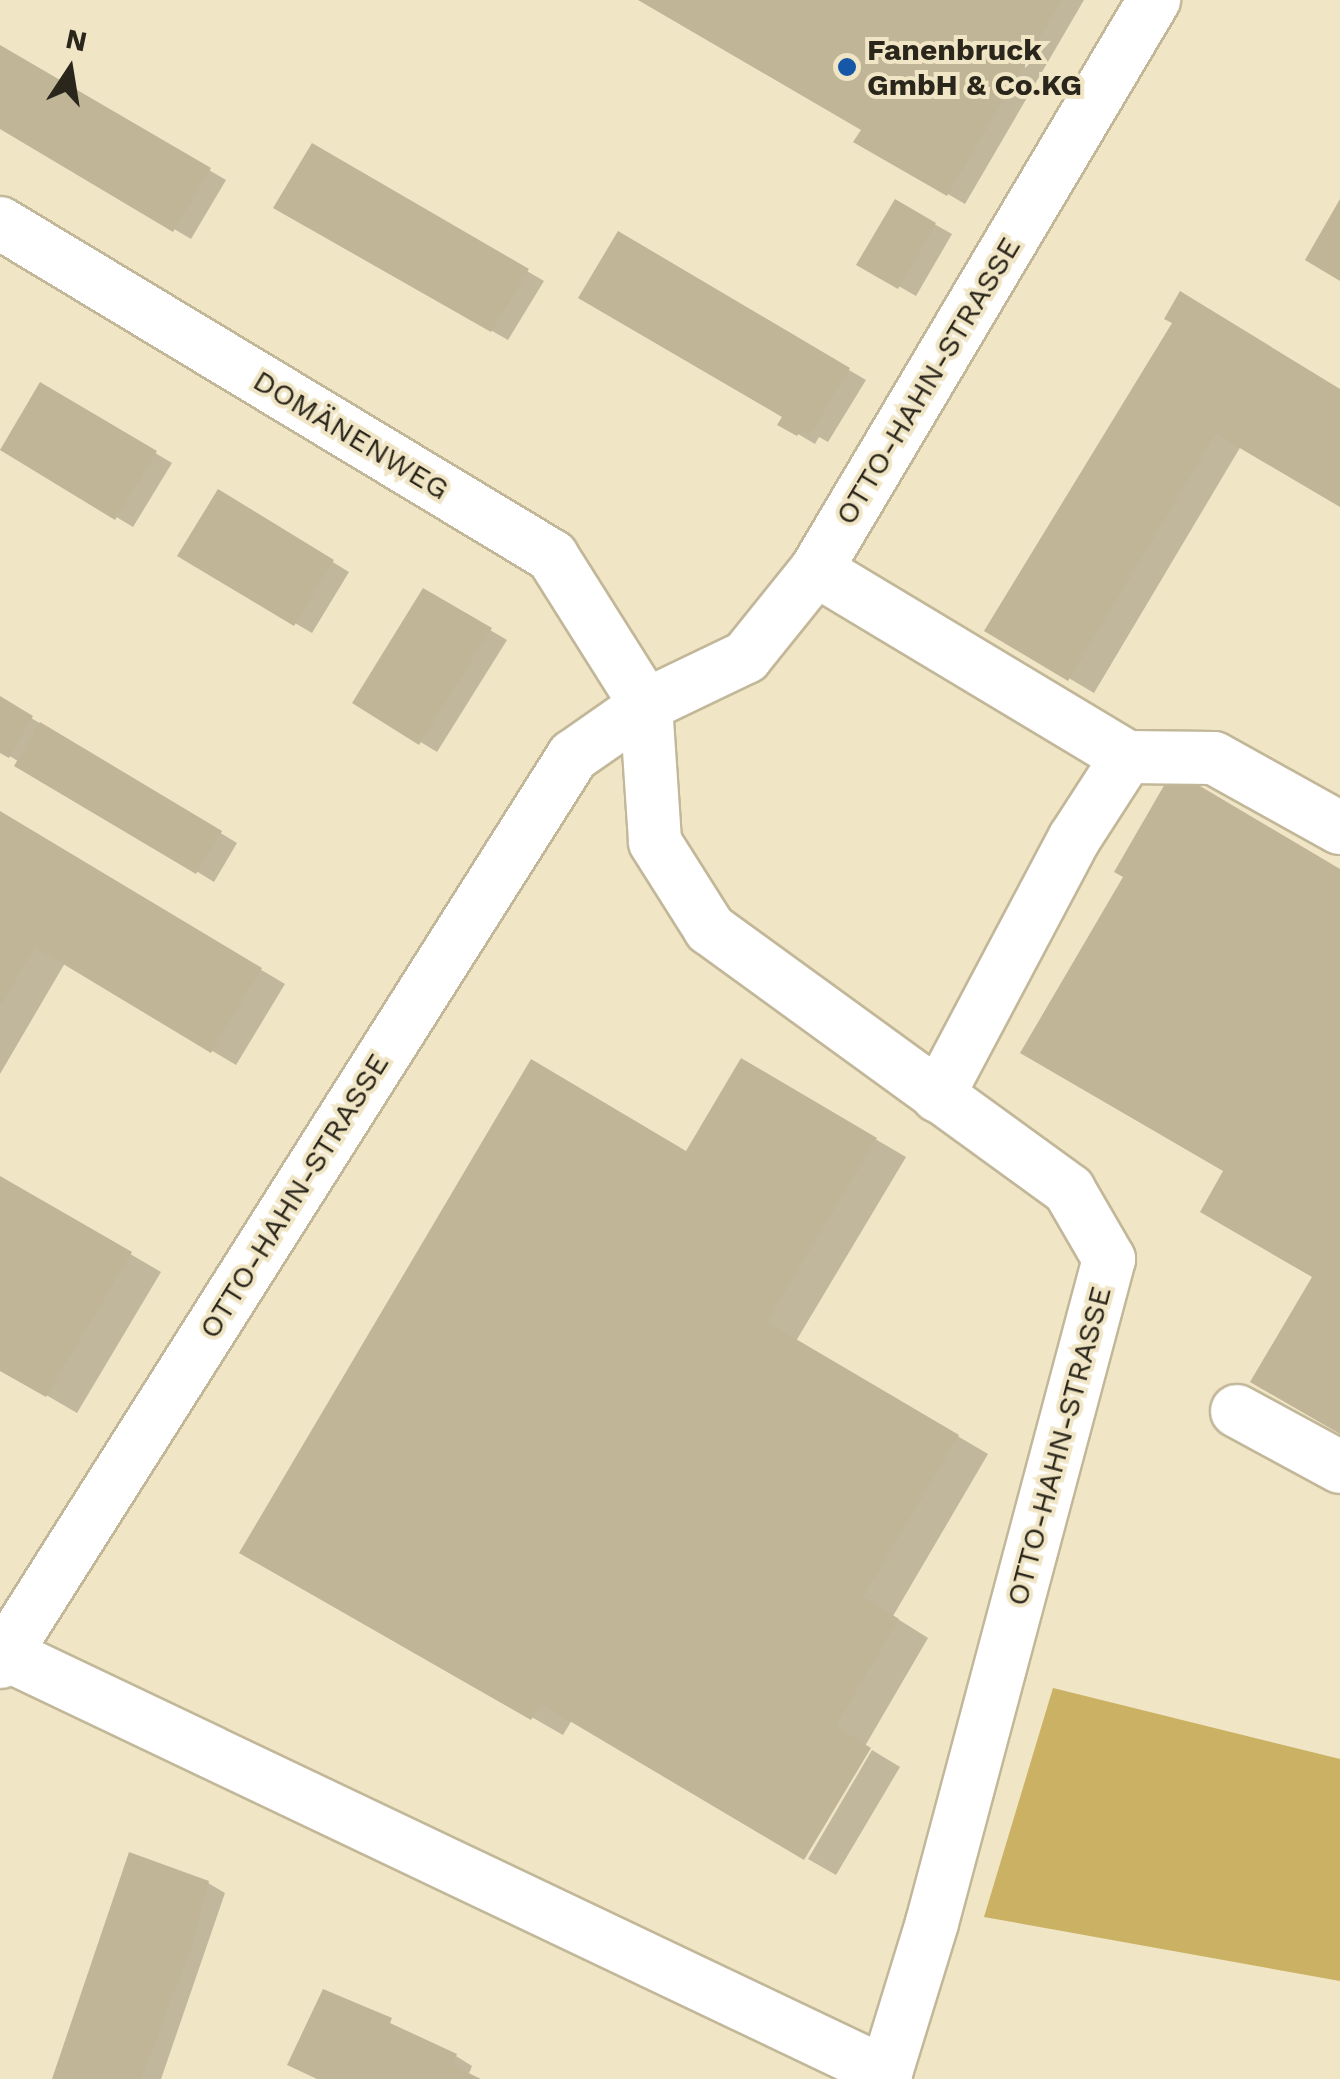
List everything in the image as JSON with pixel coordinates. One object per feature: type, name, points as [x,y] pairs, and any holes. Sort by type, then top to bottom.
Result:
[{"type":"street","name":"OTTO-HAHN-STRASSE","points":[[3,1658],[573,756],[646,704],[746,658],[816,570],[1154,0]]},
{"type":"street","name":"DOMÄNENWEG","points":[[0,223],[552,556],[646,704]]},
{"type":"street","points":[[816,570],[1128,756],[1214,758],[1340,828]]},
{"type":"street","name":"OTTO-HAHN-STRASSE","points":[[646,704],[655,842],[710,929],[1069,1190],[1109,1259],[932,1923],[885,2076]]},
{"type":"street","points":[[938,1096],[1074,840],[1128,756]]},
{"type":"street","points":[[1237,1411],[1340,1467]]},
{"type":"street","points":[[3,1658],[885,2076]]},
{"type":"shaded area","points":[[1053,1688],[1340,1759],[1340,1981],[984,1917]]},
{"type":"building","name":"Fanenbruck GmbH & Co.KG","points":[[638,0],[1062,0],[947,196],[853,142],[861,130]]},
{"type":"building","points":[[0,45],[211,168],[173,232],[0,129]]},
{"type":"building","points":[[312,143],[529,269],[491,332],[273,208]]},
{"type":"building","points":[[895,199],[936,223],[898,289],[856,265]]},
{"type":"building","points":[[1340,199],[1340,281],[1305,260]]},
{"type":"building","points":[[618,231],[850,368],[810,435],[802,429],[797,436],[777,425],[782,417],[578,298]]},
{"type":"building","points":[[1180,291],[1340,389],[1340,507],[1216,434],[1068,681],[984,631],[1172,323],[1164,319]]},
{"type":"building","points":[[40,382],[157,451],[115,520],[0,450]]},
{"type":"building","points":[[218,489],[334,560],[294,626],[177,556]]},
{"type":"building","points":[[423,588],[492,628],[419,745],[352,703]]},
{"type":"building","points":[[0,696],[33,716],[9,758],[0,753]]},
{"type":"building","points":[[40,722],[222,831],[196,874],[14,766]]},
{"type":"building","points":[[1173,770],[1340,869],[1340,1434],[1250,1382],[1312,1277],[1200,1212],[1223,1171],[1020,1053],[1123,877],[1114,872]]},
{"type":"building","points":[[0,811],[262,968],[211,1053],[35,947],[0,1007]]},
{"type":"building","points":[[741,1058],[877,1138],[767,1322],[959,1435],[863,1597],[899,1619],[836,1726],[871,1748],[804,1860],[541,1704],[531,1720],[239,1553],[531,1059],[686,1151]]},
{"type":"building","points":[[0,1176],[132,1252],[46,1397],[0,1371]]},
{"type":"building","points":[[129,1852],[209,1881],[192,1946],[141,2079],[52,2079]]},
{"type":"building","points":[[323,1989],[392,2018],[390,2023],[457,2054],[452,2065],[481,2079],[317,2079],[287,2065]]},
{"type":"place","name":"Fanenbruck GmbH & Co.KG","points":[[847,67]]}]
